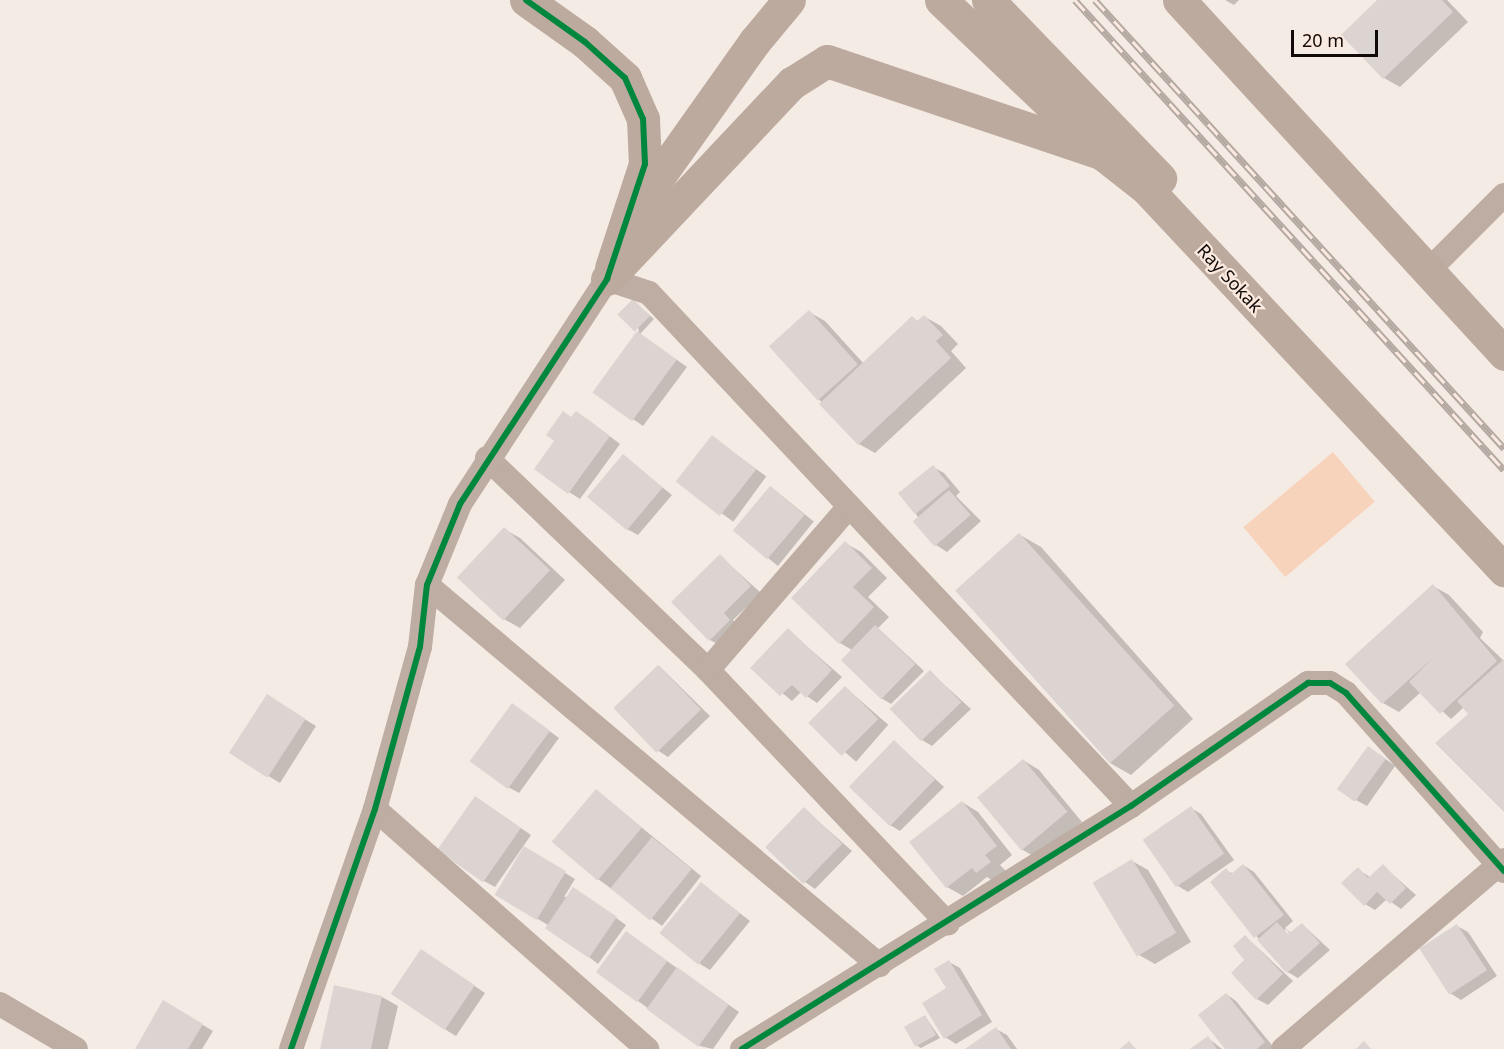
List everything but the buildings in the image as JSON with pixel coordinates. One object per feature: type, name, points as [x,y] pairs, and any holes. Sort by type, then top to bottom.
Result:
[{"type":"street","points":[[526,0],[585,42],[625,78],[643,119],[645,164],[607,279]]},
{"type":"street","points":[[627,221],[755,41],[789,0]]},
{"type":"street","name":"Ray Sokak","points":[[941,0],[1104,155],[1146,188],[1504,570]]},
{"type":"street","points":[[988,0],[1504,540]]},
{"type":"street","points":[[1179,0],[1504,354]]},
{"type":"street","points":[[291,1049],[375,809],[420,647],[427,585],[460,504],[487,458],[607,279],[792,83],[826,61],[1104,155]]},
{"type":"street","points":[[1429,270],[1504,195]]},
{"type":"street","points":[[607,279],[648,292],[848,508],[1131,806]]},
{"type":"street","points":[[487,458],[708,670],[948,924]]},
{"type":"street","points":[[708,670],[848,508]]},
{"type":"street","points":[[427,585],[879,965]]},
{"type":"street","points":[[742,1049],[948,924],[1131,806],[1308,683],[1330,683],[1346,693],[1502,865],[1283,1049]]},
{"type":"street","points":[[375,809],[646,1049]]},
{"type":"street","points":[[0,1004],[76,1049]]},
{"type":"shaded area","points":[[1333,452],[1375,502],[1285,577],[1243,527]]},
{"type":"railway","points":[[1075,0],[1504,470]]},
{"type":"railway","points":[[1095,0],[1504,448]]},
{"type":"cycle path","points":[[291,1049],[375,809],[420,647],[427,585],[460,504],[607,279],[645,164],[643,119],[625,78],[585,42],[526,0]]},
{"type":"cycle path","points":[[742,1049],[1131,806],[1308,683],[1330,683],[1346,693],[1504,871]]}]
